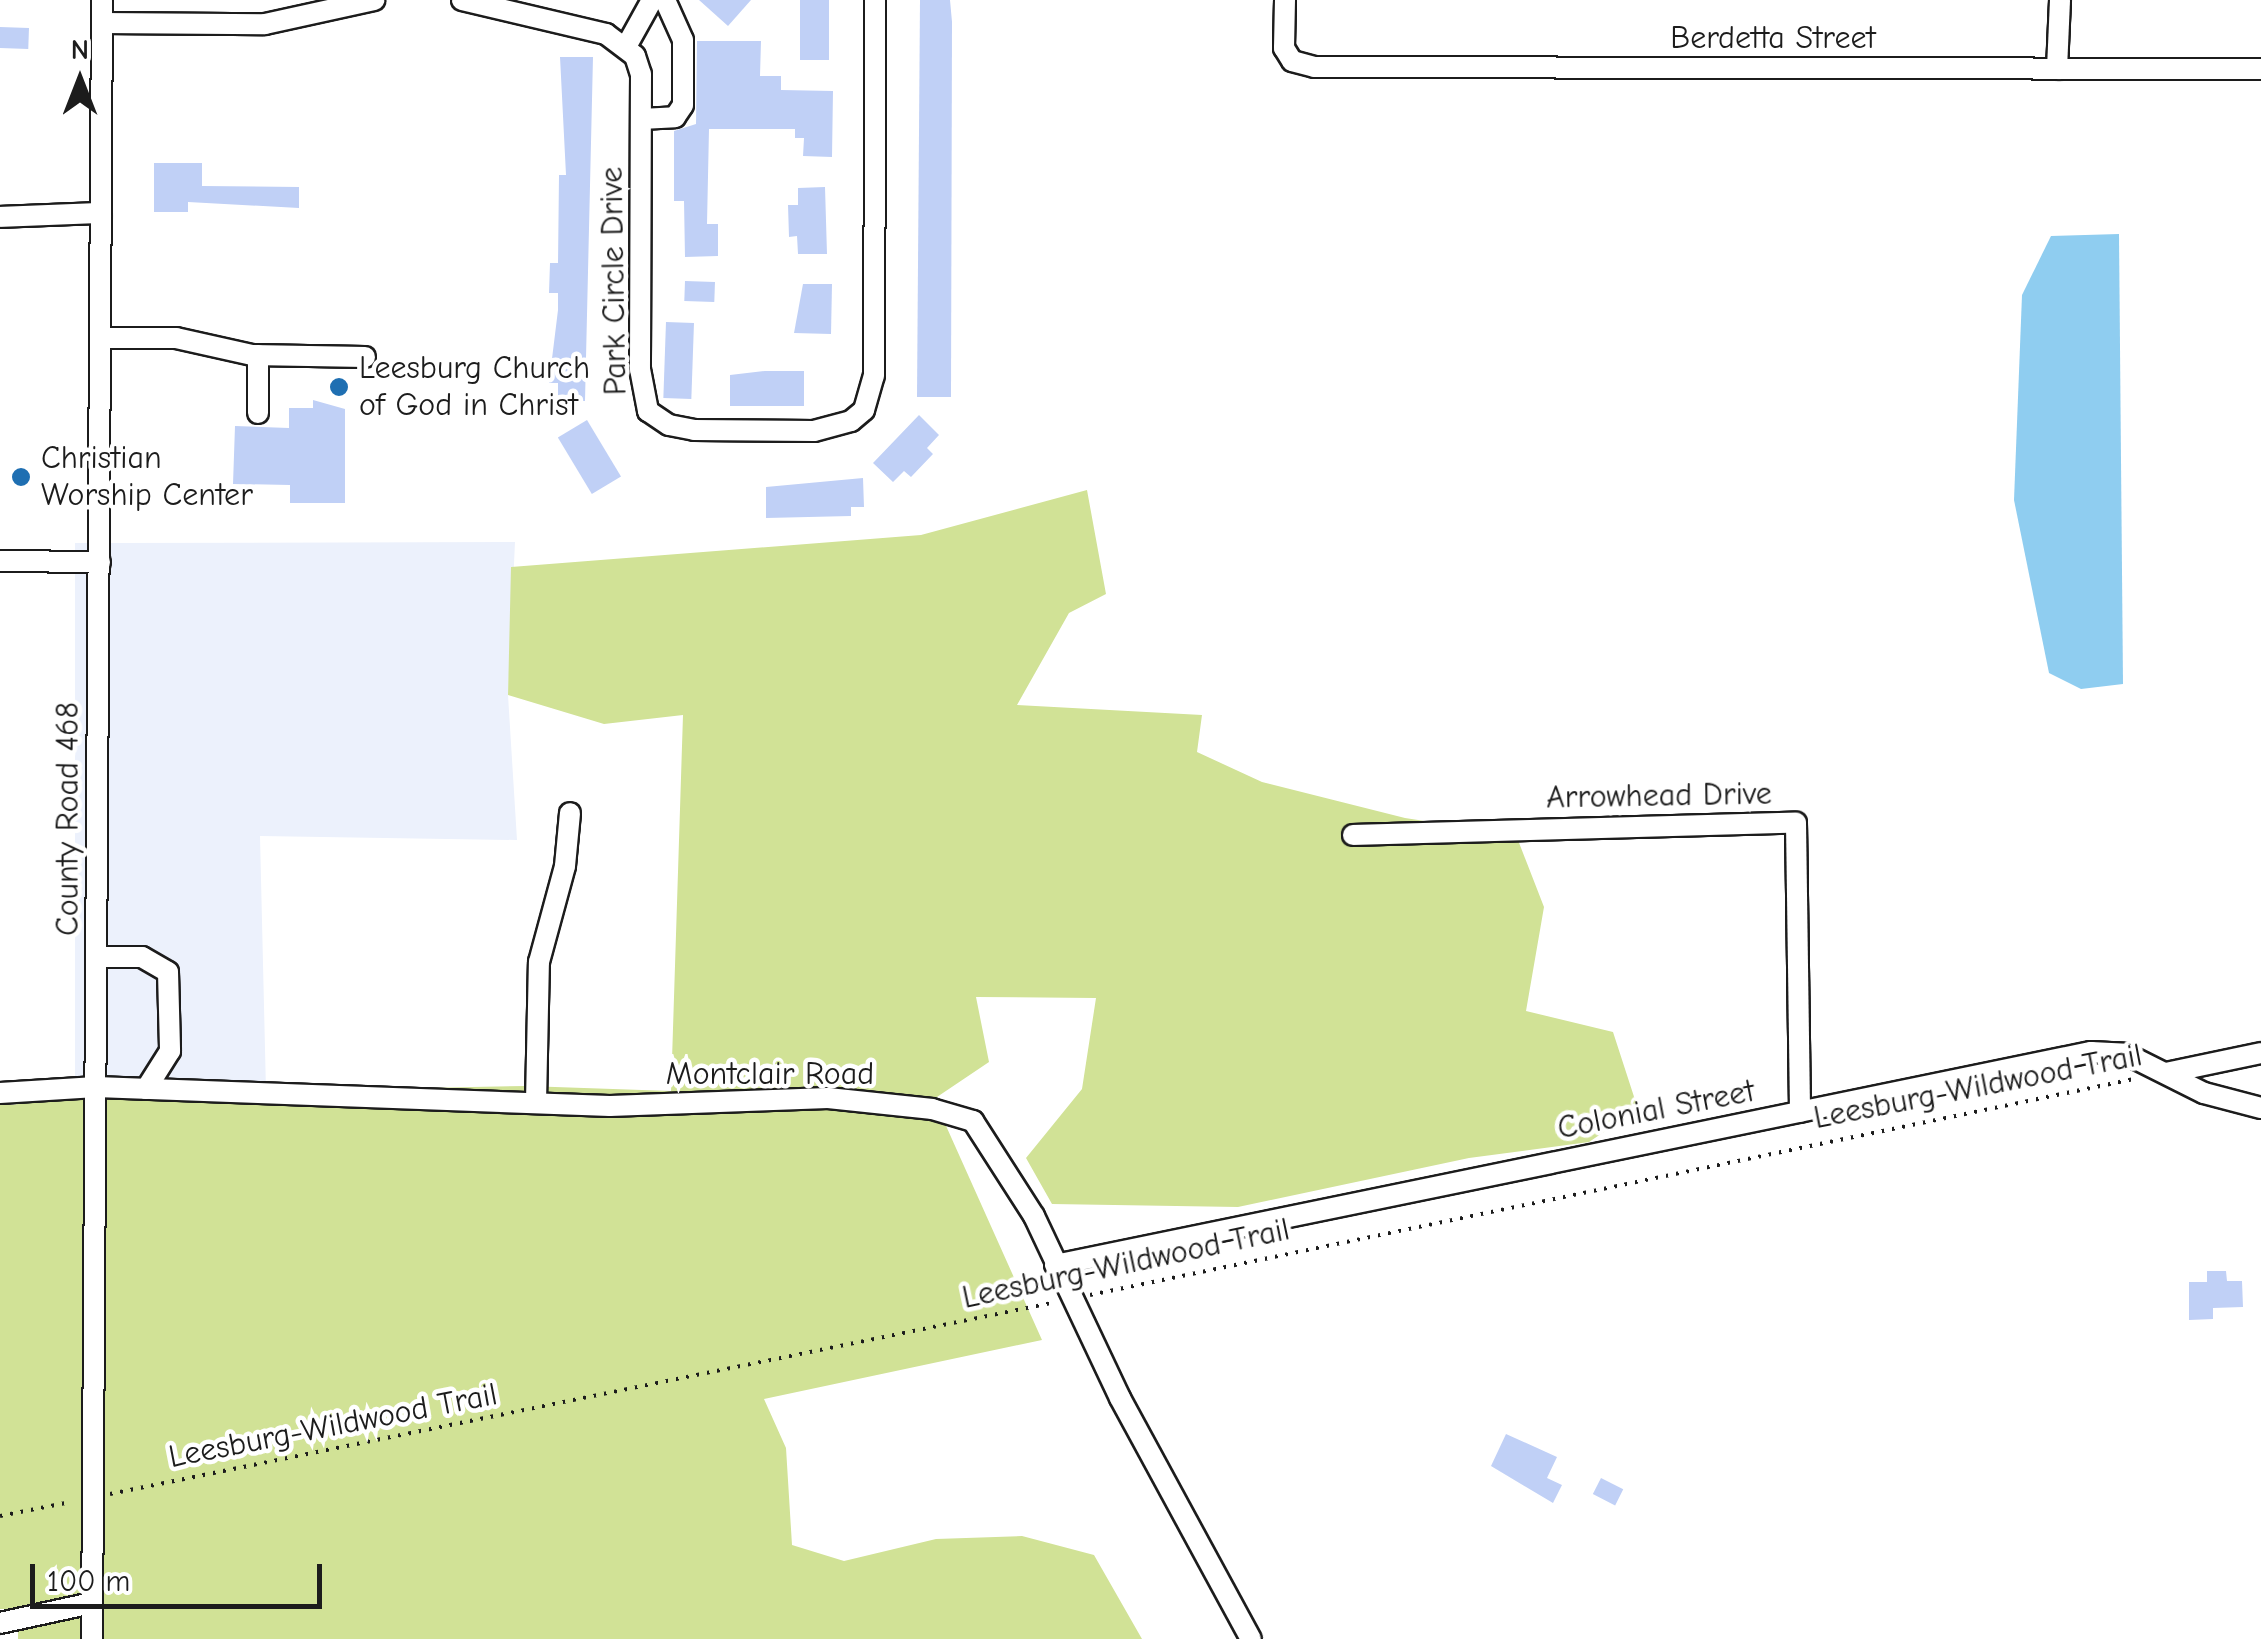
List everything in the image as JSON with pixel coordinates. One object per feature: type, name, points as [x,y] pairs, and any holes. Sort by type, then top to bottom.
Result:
[{"type":"street","name":"County Road 468","points":[[92,1639],[102,0]]},
{"type":"street","points":[[102,24],[265,24],[374,0]]},
{"type":"street","points":[[462,0],[606,34],[627,45],[652,0]]},
{"type":"street","points":[[640,119],[674,117],[682,105],[684,40],[665,0]]},
{"type":"street","name":"Park Circle Drive","points":[[627,45],[641,74],[640,369],[648,411],[656,420],[694,430],[814,431],[851,421],[870,400],[874,376],[874,0]]},
{"type":"street","name":"Berdetta Street","points":[[1284,0],[1288,56],[1314,67],[2261,69]]},
{"type":"street","points":[[2057,69],[2060,0]]},
{"type":"street","points":[[0,217],[101,213]]},
{"type":"street","points":[[100,338],[176,338],[258,355],[365,356]]},
{"type":"street","points":[[258,355],[258,414]]},
{"type":"street","points":[[0,561],[100,562]]},
{"type":"street","points":[[536,1102],[538,962],[565,866],[570,812]]},
{"type":"street","name":"Arrowhead Drive","points":[[1353,835],[1796,823],[1800,1112]]},
{"type":"street","points":[[98,957],[142,957],[168,972],[170,1051],[146,1089]]},
{"type":"street","name":"Colonial Street","points":[[1055,1265],[2090,1052],[2126,1054],[2204,1094],[2261,1108]]},
{"type":"street","points":[[2166,1073],[2261,1054]]},
{"type":"street","name":"Montclair Road","points":[[0,1093],[96,1087],[536,1102],[828,1098],[954,1113],[983,1132],[1251,1639]]},
{"type":"street","points":[[0,1624],[92,1603]]},
{"type":"path","name":"Leesburg-Wildwood Trail","points":[[0,1516],[2166,1073]]},
{"type":"shaded area","points":[[515,542],[508,695],[517,840],[260,836],[266,1091],[106,1094],[110,543]]},
{"type":"shaded area","points":[[75,543],[89,543],[89,1095],[75,1095]]},
{"type":"green space","points":[[1087,490],[1106,594],[1069,613],[1017,705],[1202,715],[1197,752],[1262,782],[1405,818],[1516,835],[1544,907],[1526,1011],[1613,1032],[1638,1109],[1589,1142],[1469,1158],[1238,1207],[1052,1204],[1026,1158],[1082,1089],[1096,998],[976,997],[989,1062],[934,1099],[1042,1340],[764,1399],[786,1448],[792,1545],[844,1561],[936,1539],[1022,1536],[1094,1555],[1142,1639],[102,1639],[106,1094],[526,1086],[671,1091],[683,715],[604,724],[508,695],[511,567],[921,535]]},
{"type":"green space","points":[[0,1091],[11,1105],[86,1095],[82,1639],[18,1639],[18,1609],[0,1609]]},
{"type":"water","points":[[2119,234],[2123,684],[2081,689],[2049,673],[2014,500],[2022,295],[2051,236]]},
{"type":"building","points":[[699,0],[751,0],[728,26]]},
{"type":"building","points":[[800,0],[829,0],[829,60],[800,60]]},
{"type":"building","points":[[920,0],[950,0],[952,22],[951,397],[917,397]]},
{"type":"building","points":[[0,27],[29,28],[28,49],[0,48]]},
{"type":"building","points":[[697,41],[761,41],[760,76],[781,76],[781,90],[833,91],[832,157],[803,156],[804,138],[795,138],[795,129],[709,129],[707,224],[718,224],[718,256],[685,257],[684,201],[674,201],[674,131],[696,124]]},
{"type":"building","points":[[560,57],[593,57],[585,401],[558,400],[558,383],[549,383],[558,310],[558,293],[549,293],[550,263],[558,263],[559,175],[566,175]]},
{"type":"building","points":[[154,163],[202,163],[202,186],[299,187],[299,208],[188,202],[188,212],[154,212]]},
{"type":"building","points":[[825,187],[827,254],[798,254],[797,236],[789,237],[788,205],[798,205],[798,188]]},
{"type":"building","points":[[685,281],[715,282],[714,302],[684,301]]},
{"type":"building","points":[[803,284],[832,284],[831,334],[794,333]]},
{"type":"building","points":[[666,322],[694,323],[691,399],[663,398]]},
{"type":"building","points":[[804,371],[804,406],[730,406],[730,375]]},
{"type":"building","points":[[313,400],[345,409],[345,503],[290,503],[290,485],[233,484],[235,426],[289,428],[289,408],[313,408]]},
{"type":"building","points":[[919,415],[939,435],[927,448],[933,454],[911,477],[904,471],[893,482],[873,463]]},
{"type":"building","points":[[587,420],[621,477],[592,494],[558,438]]},
{"type":"building","points":[[863,478],[864,507],[851,507],[851,516],[766,518],[766,487]]},
{"type":"building","points":[[2207,1271],[2226,1271],[2227,1281],[2242,1281],[2243,1307],[2213,1308],[2213,1319],[2189,1320],[2189,1282],[2207,1282]]},
{"type":"building","points":[[1506,1434],[1557,1457],[1547,1478],[1562,1485],[1553,1503],[1491,1466]]},
{"type":"building","points":[[1601,1478],[1623,1489],[1615,1505],[1593,1494]]},
{"type":"place","name":"Leesburg Church of God in Christ","points":[[339,387]]},
{"type":"place","name":"Christian Worship Center","points":[[21,477]]}]
